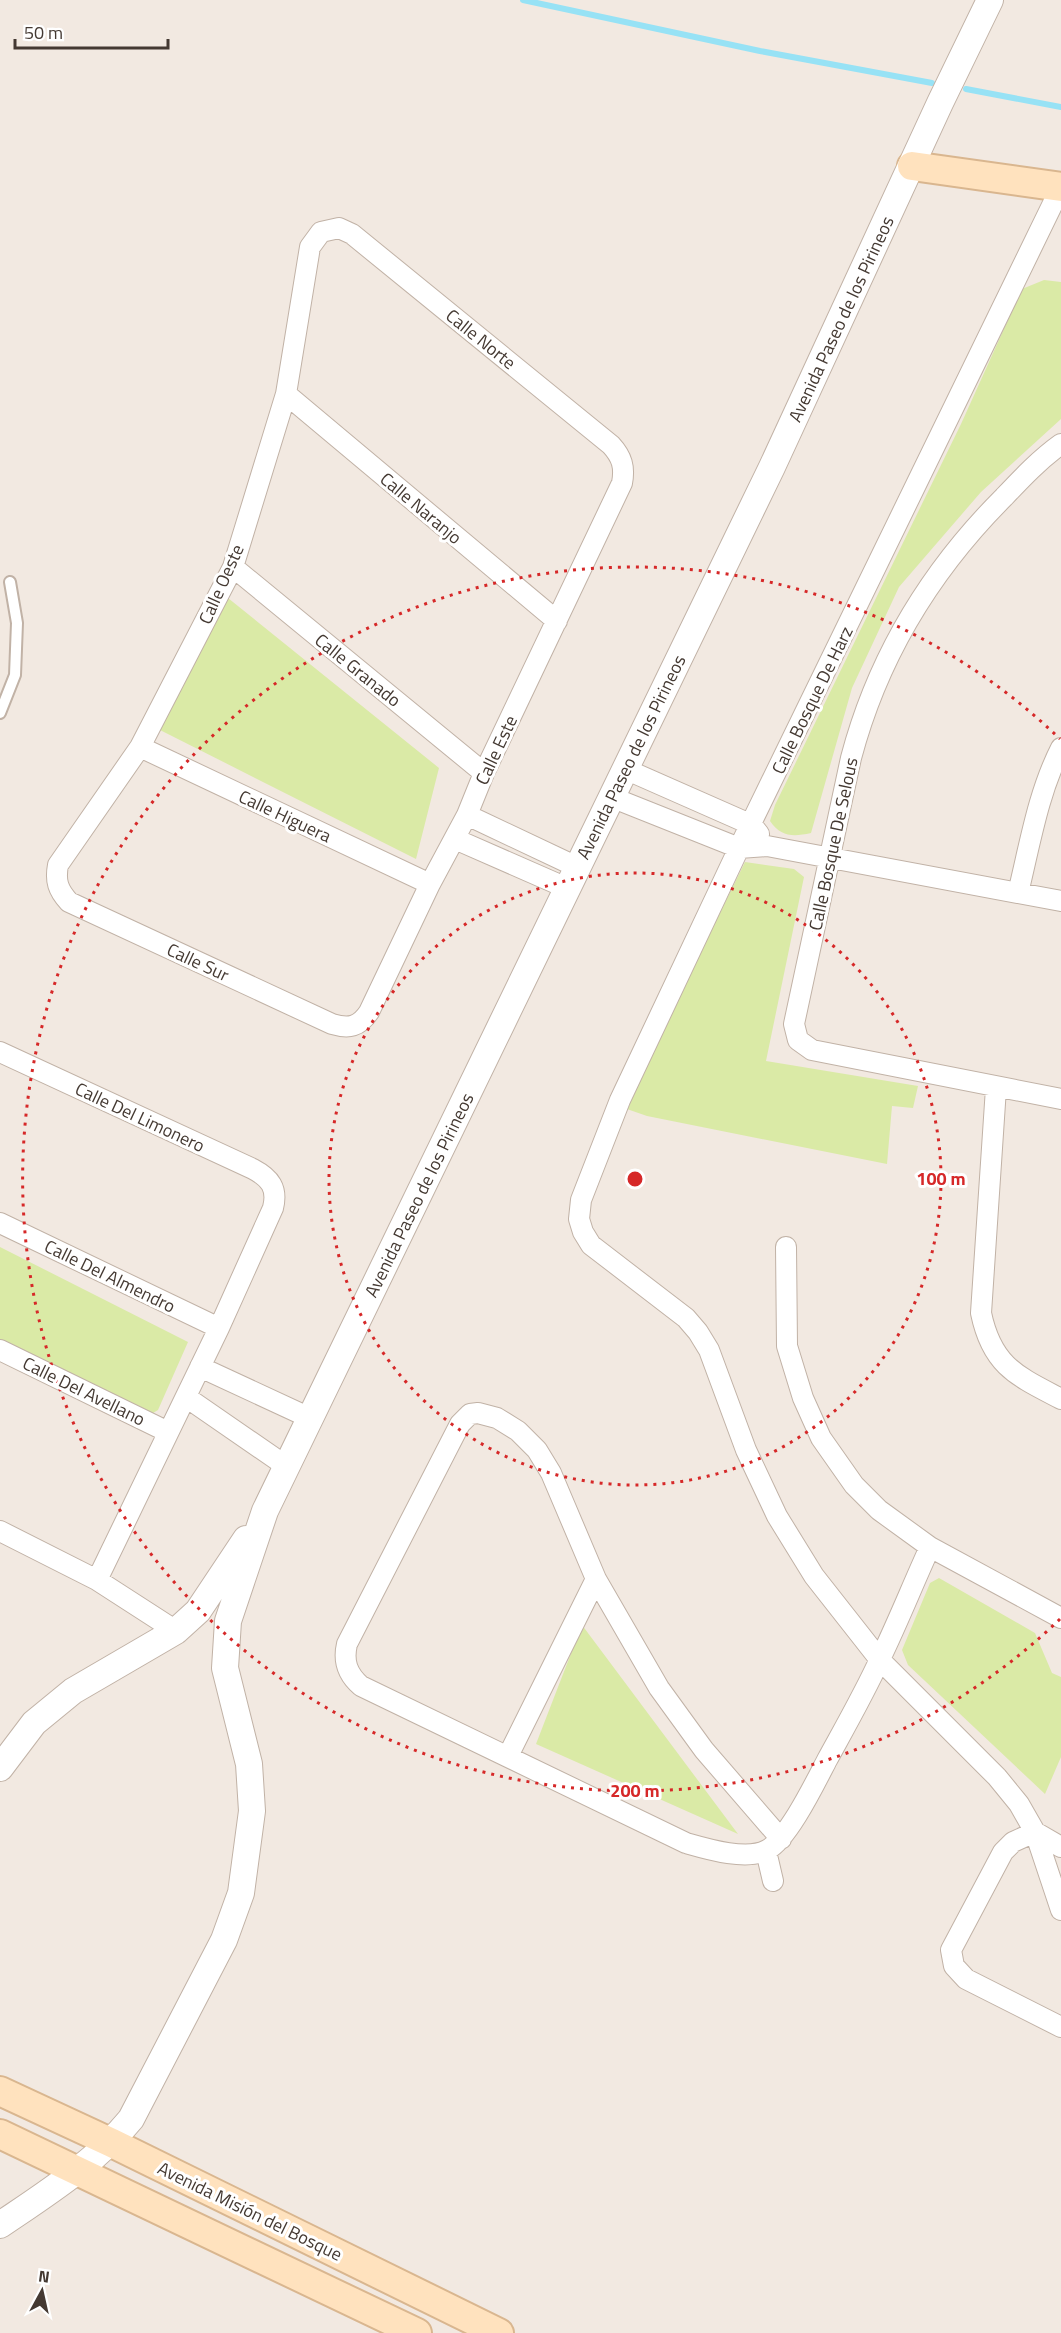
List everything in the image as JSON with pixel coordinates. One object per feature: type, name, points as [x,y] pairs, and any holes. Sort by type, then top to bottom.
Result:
[{"type":"main road","points":[[912,166],[1061,187]]},
{"type":"main road","name":"Avenida Misión del Bosque","points":[[0,2091],[112,2143],[499,2333]]},
{"type":"main road","name":"Avenida Misión del Bosque","points":[[0,2134],[417,2333]]},
{"type":"street","name":"Avenida Paseo de los Pirineos","points":[[265,1511],[772,467],[990,0]]},
{"type":"street","name":"Calle Bosque De Harz","points":[[880,1660],[814,1576],[777,1516],[746,1450],[709,1350],[698,1332],[686,1318],[591,1245],[583,1232],[579,1219],[580,1200],[620,1100],[739,848],[1061,187]]},
{"type":"street","name":"Calle Norte","points":[[328,229],[339,228],[352,234],[611,445],[618,453],[623,465]]},
{"type":"street","name":"Calle Oeste","points":[[56,878],[57,865],[140,747],[233,567],[285,394],[310,247],[321,232],[328,229]]},
{"type":"street","name":"Calle Naranjo","points":[[285,394],[557,621]]},
{"type":"street","name":"Calle Bosque De Selous","points":[[1061,444],[1026,474],[974,527],[943,567],[901,630],[877,677],[860,722],[794,1024],[798,1040],[812,1050],[1061,1100]]},
{"type":"street","name":"Calle Este","points":[[353,1026],[363,1021],[369,1012],[430,884],[467,815],[484,773],[622,483],[623,465]]},
{"type":"street","name":"Calle Granado","points":[[233,567],[484,773]]},
{"type":"street","name":"Calle Higuera","points":[[140,747],[430,884]]},
{"type":"street","points":[[1018,893],[1037,813],[1049,775],[1061,748]]},
{"type":"street","points":[[625,769],[752,825],[767,846]]},
{"type":"street","points":[[611,797],[739,848],[767,846],[1061,901]]},
{"type":"street","points":[[467,815],[573,878]]},
{"type":"street","points":[[455,838],[573,878]]},
{"type":"street","name":"Calle Sur","points":[[56,878],[60,892],[69,902],[332,1024],[345,1028],[353,1026]]},
{"type":"street","name":"Calle Del Limonero","points":[[0,1052],[267,1177],[274,1188],[273,1208],[219,1328]]},
{"type":"street","points":[[996,1088],[981,1313],[986,1335],[996,1354],[1016,1375],[1061,1400]]},
{"type":"street","name":"Calle Del Almendro","points":[[0,1223],[219,1328]]},
{"type":"street","points":[[786,1247],[787,1346],[803,1398],[821,1438],[854,1485],[879,1510],[930,1547],[1061,1618]]},
{"type":"street","points":[[97,1580],[219,1328]]},
{"type":"street","name":"Calle Del Avellano","points":[[0,1350],[168,1432]]},
{"type":"street","points":[[200,1367],[310,1418]]},
{"type":"street","points":[[186,1397],[286,1466]]},
{"type":"street","points":[[478,1413],[497,1418],[518,1431],[537,1450],[551,1473],[596,1579],[659,1688],[773,1845],[747,1854],[708,1850],[687,1843],[361,1686],[347,1669],[345,1660],[347,1644],[460,1424],[470,1414],[478,1413]]},
{"type":"street","points":[[0,1768],[34,1723],[73,1691],[176,1631],[198,1611],[265,1511]]},
{"type":"street","points":[[0,2225],[112,2143],[131,2119],[224,1940],[241,1893],[252,1812],[249,1764],[225,1668],[228,1622],[265,1511]]},
{"type":"street","points":[[0,1531],[97,1580],[176,1631]]},
{"type":"street","points":[[773,1881],[773,1845],[813,1787],[880,1660],[930,1547]]},
{"type":"street","points":[[508,1756],[596,1579]]},
{"type":"street","points":[[880,1660],[997,1777],[1019,1804],[1035,1832],[1061,1910]]},
{"type":"street","points":[[1035,1832],[1061,1847]]},
{"type":"street","points":[[1035,1832],[1013,1842],[1003,1852],[951,1950],[951,1956],[954,1966],[966,1979],[1061,2027]]},
{"type":"lane","points":[[0,713],[15,675],[17,623],[10,582]]},
{"type":"green space","points":[[1044,280],[1061,282],[1061,419],[981,492],[899,587],[852,688],[811,833],[793,835],[783,833],[770,821],[775,805],[961,424],[1022,289]]},
{"type":"green space","points":[[218,590],[439,768],[416,859],[156,728]]},
{"type":"green space","points":[[745,862],[794,869],[804,877],[766,1061],[918,1086],[913,1108],[892,1106],[887,1164],[647,1116],[624,1108]]},
{"type":"green space","points":[[0,1247],[188,1342],[158,1410],[148,1416],[0,1346]]},
{"type":"green space","points":[[939,1578],[1035,1633],[1052,1673],[1061,1677],[1061,1757],[1045,1794],[908,1665],[902,1650],[930,1583]]},
{"type":"green space","points":[[582,1625],[738,1834],[536,1744]]},
{"type":"waterway","points":[[523,0],[760,51],[932,83]]},
{"type":"waterway","points":[[966,89],[1061,107]]}]
